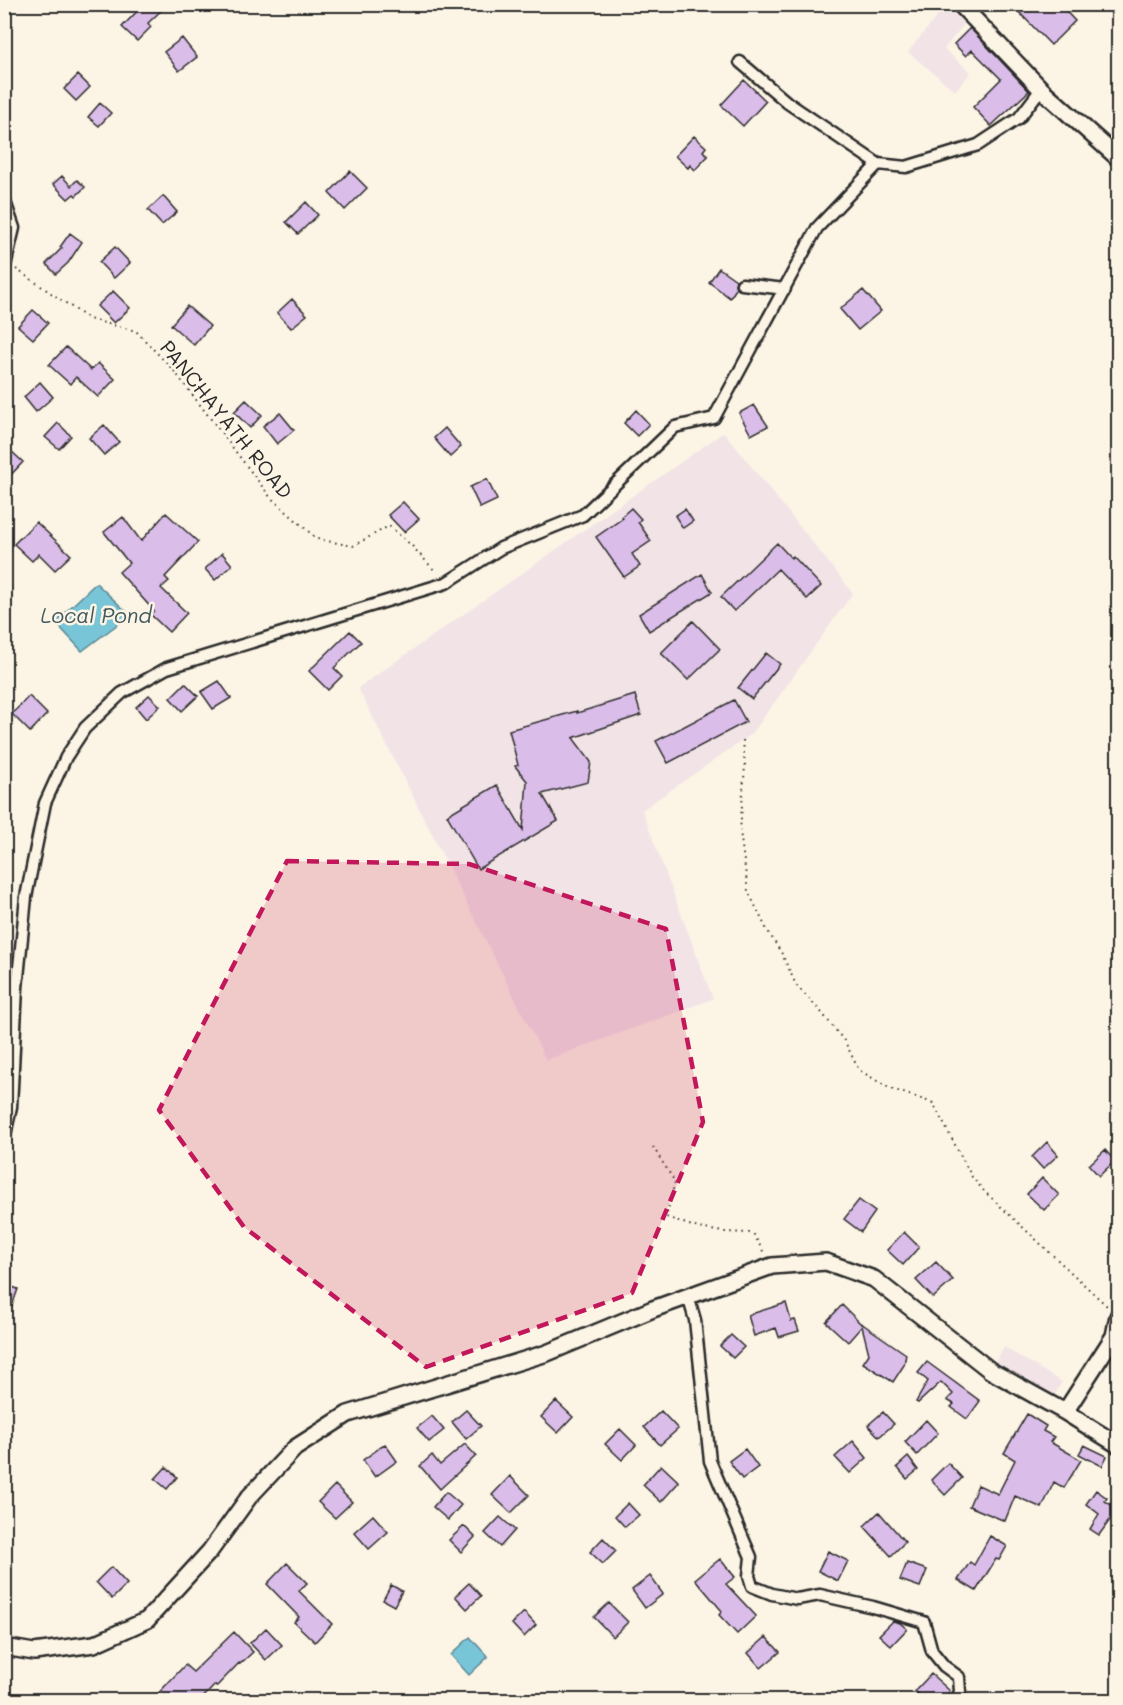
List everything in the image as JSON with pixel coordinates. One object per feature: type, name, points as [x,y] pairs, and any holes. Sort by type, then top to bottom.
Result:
[{"type":"main road","points":[[960,4],[1041,89],[1116,151]]},
{"type":"main road","points":[[4,1647],[34,1652],[94,1644],[147,1620],[210,1551],[249,1497],[295,1448],[348,1414],[546,1353],[688,1296],[772,1266],[826,1262],[874,1279],[991,1371],[1119,1445]]},
{"type":"main road","points":[[1065,1412],[1116,1338],[1118,1316]]},
{"type":"street","points":[[740,62],[788,103],[878,164],[906,167],[978,145],[1018,118],[1041,89]]},
{"type":"street","points":[[4,1140],[11,1107],[17,988],[28,885],[45,803],[66,757],[85,728],[122,693],[167,668],[446,583],[501,548],[583,515],[675,427],[714,418],[817,228],[878,164]]},
{"type":"street","points":[[4,199],[14,228],[5,267]]},
{"type":"street","points":[[742,284],[784,289]]},
{"type":"street","points":[[688,1296],[695,1320],[710,1461],[751,1557],[749,1576],[752,1586],[772,1594],[797,1599],[820,1594],[924,1622],[932,1651],[944,1666],[959,1677],[960,1692],[956,1701]]},
{"type":"path","name":"PANCHAYATH ROAD","points":[[5,267],[16,269],[89,319],[136,331],[175,372],[272,498],[317,539],[353,546],[388,526],[412,546],[446,583]]},
{"type":"path","points":[[743,740],[745,766],[740,831],[748,891],[796,985],[845,1042],[858,1070],[889,1088],[933,1103],[972,1177],[984,1191],[1118,1316]]},
{"type":"path","points":[[653,1147],[675,1182],[666,1217],[698,1228],[753,1233],[772,1266]]},
{"type":"highlighted area","points":[[287,861],[469,864],[666,929],[703,1122],[632,1293],[426,1367],[244,1227],[159,1110]]},
{"type":"shaded area","points":[[946,5],[966,22],[944,49],[971,72],[955,91],[908,52]]},
{"type":"shaded area","points":[[724,432],[853,593],[752,734],[642,810],[713,999],[546,1060],[358,688]]},
{"type":"shaded area","points":[[1004,1347],[1062,1382],[1053,1398],[994,1364]]},
{"type":"water","name":"Local Pond","points":[[96,583],[130,615],[82,651],[55,622]]},
{"type":"water","points":[[470,1637],[488,1657],[469,1675],[451,1655]]},
{"type":"building","points":[[144,4],[168,4],[148,23],[151,27],[137,41],[122,27]]},
{"type":"building","points":[[1011,4],[1059,4],[1075,21],[1051,45]]},
{"type":"building","points":[[970,28],[1029,91],[991,126],[973,107],[1001,79],[972,50],[966,56],[954,44]]},
{"type":"building","points":[[182,38],[197,57],[179,71],[164,52]]},
{"type":"building","points":[[78,75],[90,87],[76,101],[64,89]]},
{"type":"building","points":[[744,80],[766,101],[743,126],[721,105]]},
{"type":"building","points":[[100,103],[111,113],[99,126],[88,117]]},
{"type":"building","points":[[694,136],[706,147],[703,151],[708,156],[695,170],[690,165],[688,168],[675,156]]},
{"type":"building","points":[[350,171],[367,188],[345,210],[329,193]]},
{"type":"building","points":[[62,176],[71,186],[77,180],[85,187],[76,196],[74,194],[68,199],[53,184]]},
{"type":"building","points":[[163,196],[177,212],[162,225],[148,210]]},
{"type":"building","points":[[306,202],[318,215],[298,234],[286,222]]},
{"type":"building","points":[[70,233],[82,242],[68,263],[56,274],[46,264],[62,248],[60,247]]},
{"type":"building","points":[[115,247],[130,263],[114,278],[99,262]]},
{"type":"building","points":[[719,268],[736,280],[736,289],[730,298],[709,282]]},
{"type":"building","points":[[863,290],[881,311],[858,330],[840,309]]},
{"type":"building","points":[[113,291],[130,308],[114,323],[97,306]]},
{"type":"building","points":[[292,299],[307,315],[291,328],[277,313]]},
{"type":"building","points":[[187,306],[210,326],[194,345],[171,325]]},
{"type":"building","points":[[33,310],[48,323],[33,339],[18,326]]},
{"type":"building","points":[[66,347],[91,370],[98,363],[115,379],[98,397],[76,377],[70,384],[49,365]]},
{"type":"building","points":[[40,382],[53,397],[36,412],[24,397]]},
{"type":"building","points":[[246,400],[262,415],[250,428],[234,412]]},
{"type":"building","points":[[754,405],[768,426],[751,435],[739,413]]},
{"type":"building","points":[[636,410],[649,424],[637,436],[624,423]]},
{"type":"building","points":[[280,413],[294,430],[277,444],[263,426]]},
{"type":"building","points":[[58,423],[71,436],[59,449],[45,437]]},
{"type":"building","points":[[104,425],[119,442],[104,455],[89,438]]},
{"type":"building","points":[[445,428],[461,447],[450,457],[434,438]]},
{"type":"building","points":[[10,450],[23,462],[4,482],[4,456]]},
{"type":"building","points":[[487,479],[497,500],[480,508],[470,487]]},
{"type":"building","points":[[403,502],[419,519],[404,532],[388,515]]},
{"type":"building","points":[[631,508],[641,519],[638,522],[651,541],[632,554],[640,566],[624,577],[596,537],[623,518],[622,516]]},
{"type":"building","points":[[685,509],[693,521],[683,528],[675,516]]},
{"type":"building","points":[[166,513],[198,542],[165,577],[169,581],[161,588],[187,613],[169,632],[150,614],[154,611],[119,572],[129,563],[104,532],[123,517],[141,541]]},
{"type":"building","points":[[36,522],[71,555],[55,570],[39,554],[32,561],[14,544]]},
{"type":"building","points":[[777,543],[791,558],[793,556],[821,586],[807,599],[778,569],[734,611],[721,597]]},
{"type":"building","points":[[222,553],[232,565],[215,580],[205,569]]},
{"type":"building","points":[[702,574],[712,592],[649,631],[639,614]]},
{"type":"building","points":[[693,621],[720,649],[688,680],[661,653]]},
{"type":"building","points":[[350,631],[361,642],[334,668],[342,676],[328,690],[309,671]]},
{"type":"building","points":[[766,653],[780,664],[752,699],[738,688]]},
{"type":"building","points":[[219,681],[231,698],[213,709],[201,692]]},
{"type":"building","points":[[185,683],[198,696],[182,711],[170,698]]},
{"type":"building","points":[[149,695],[160,706],[146,719],[136,707]]},
{"type":"building","points":[[635,695],[641,715],[573,738],[591,762],[588,782],[542,794],[558,821],[478,869],[447,815],[497,785],[523,830],[527,781],[515,766],[518,765],[509,730],[577,711],[577,713]]},
{"type":"building","points":[[29,696],[47,714],[30,732],[12,714]]},
{"type":"building","points":[[734,700],[746,722],[668,763],[656,741]]},
{"type":"building","points":[[1047,1142],[1058,1155],[1043,1169],[1032,1157]]},
{"type":"building","points":[[1105,1150],[1115,1161],[1099,1176],[1089,1165]]},
{"type":"building","points":[[1042,1178],[1059,1195],[1044,1210],[1027,1194]]},
{"type":"building","points":[[859,1200],[875,1212],[861,1232],[844,1219]]},
{"type":"building","points":[[904,1232],[919,1247],[903,1265],[887,1250]]},
{"type":"building","points":[[936,1262],[953,1280],[933,1298],[916,1280]]},
{"type":"building","points":[[4,1284],[18,1289],[6,1323],[4,1323]]},
{"type":"building","points":[[786,1303],[791,1321],[795,1320],[799,1331],[779,1337],[776,1328],[754,1336],[748,1315]]},
{"type":"building","points":[[842,1305],[862,1325],[861,1323],[906,1354],[904,1365],[893,1382],[863,1363],[869,1354],[862,1326],[848,1342],[826,1322]]},
{"type":"building","points":[[731,1335],[744,1347],[733,1358],[720,1346]]},
{"type":"building","points":[[927,1362],[980,1401],[967,1419],[951,1407],[954,1404],[947,1400],[953,1394],[941,1382],[918,1403],[916,1402],[928,1381],[918,1373]]},
{"type":"building","points":[[556,1401],[573,1417],[558,1433],[541,1417]]},
{"type":"building","points":[[466,1410],[481,1426],[466,1439],[452,1422]]},
{"type":"building","points":[[661,1411],[678,1429],[660,1445],[644,1427]]},
{"type":"building","points":[[883,1412],[894,1424],[879,1437],[868,1425]]},
{"type":"building","points":[[1027,1414],[1046,1426],[1043,1431],[1054,1437],[1050,1442],[1081,1460],[1064,1488],[1054,1482],[1042,1508],[1015,1496],[1005,1521],[969,1506],[978,1485],[998,1494],[1015,1460],[1004,1453]]},
{"type":"building","points":[[432,1416],[444,1430],[429,1442],[417,1428]]},
{"type":"building","points":[[926,1420],[938,1433],[917,1455],[905,1442]]},
{"type":"building","points":[[620,1429],[636,1445],[622,1460],[605,1444]]},
{"type":"building","points":[[853,1441],[867,1458],[850,1473],[835,1457]]},
{"type":"building","points":[[385,1444],[397,1461],[375,1477],[363,1460]]},
{"type":"building","points":[[465,1444],[476,1456],[440,1489],[420,1466],[432,1455],[440,1465]]},
{"type":"building","points":[[1084,1445],[1107,1456],[1102,1466],[1079,1454]]},
{"type":"building","points":[[745,1449],[758,1467],[742,1479],[729,1461]]},
{"type":"building","points":[[908,1457],[918,1470],[907,1479],[897,1467]]},
{"type":"building","points":[[948,1463],[962,1478],[945,1495],[931,1480]]},
{"type":"building","points":[[661,1465],[679,1482],[661,1502],[643,1485]]},
{"type":"building","points":[[166,1467],[177,1477],[167,1489],[155,1479]]},
{"type":"building","points":[[510,1476],[529,1495],[511,1513],[492,1495]]},
{"type":"building","points":[[335,1485],[352,1502],[335,1518],[318,1502]]},
{"type":"building","points":[[1096,1490],[1107,1498],[1105,1501],[1118,1509],[1099,1535],[1090,1529],[1099,1514],[1086,1504]]},
{"type":"building","points":[[446,1492],[461,1505],[448,1520],[433,1507]]},
{"type":"building","points":[[628,1503],[639,1515],[625,1527],[615,1516]]},
{"type":"building","points":[[879,1512],[905,1542],[891,1556],[864,1526]]},
{"type":"building","points":[[373,1515],[388,1532],[369,1549],[354,1532]]},
{"type":"building","points":[[500,1517],[515,1530],[500,1547],[485,1533]]},
{"type":"building","points":[[464,1526],[475,1537],[461,1552],[449,1540]]},
{"type":"building","points":[[990,1536],[1007,1546],[976,1591],[958,1580],[970,1562],[974,1565]]},
{"type":"building","points":[[603,1538],[616,1551],[603,1564],[590,1552]]},
{"type":"building","points":[[828,1551],[848,1561],[838,1581],[818,1571]]},
{"type":"building","points":[[720,1559],[735,1577],[726,1584],[756,1616],[737,1634],[719,1615],[722,1611],[695,1579]]},
{"type":"building","points":[[287,1563],[307,1583],[299,1591],[332,1624],[315,1642],[294,1622],[299,1617],[267,1584]]},
{"type":"building","points":[[907,1563],[927,1570],[920,1587],[900,1580]]},
{"type":"building","points":[[111,1567],[127,1584],[112,1599],[96,1582]]},
{"type":"building","points":[[650,1576],[663,1594],[645,1608],[632,1590]]},
{"type":"building","points":[[469,1583],[481,1596],[467,1609],[455,1596]]},
{"type":"building","points":[[391,1585],[402,1591],[394,1606],[383,1600]]},
{"type":"building","points":[[609,1603],[628,1622],[613,1637],[594,1617]]},
{"type":"building","points":[[524,1612],[536,1625],[524,1637],[512,1624]]},
{"type":"building","points":[[893,1621],[907,1629],[891,1646],[879,1635]]},
{"type":"building","points":[[266,1628],[282,1645],[266,1660],[250,1643]]},
{"type":"building","points":[[234,1632],[253,1652],[200,1701],[151,1701],[185,1665],[193,1672]]},
{"type":"building","points":[[766,1637],[780,1652],[761,1668],[748,1653]]},
{"type":"building","points":[[931,1674],[950,1691],[941,1701],[926,1701],[915,1691]]}]
